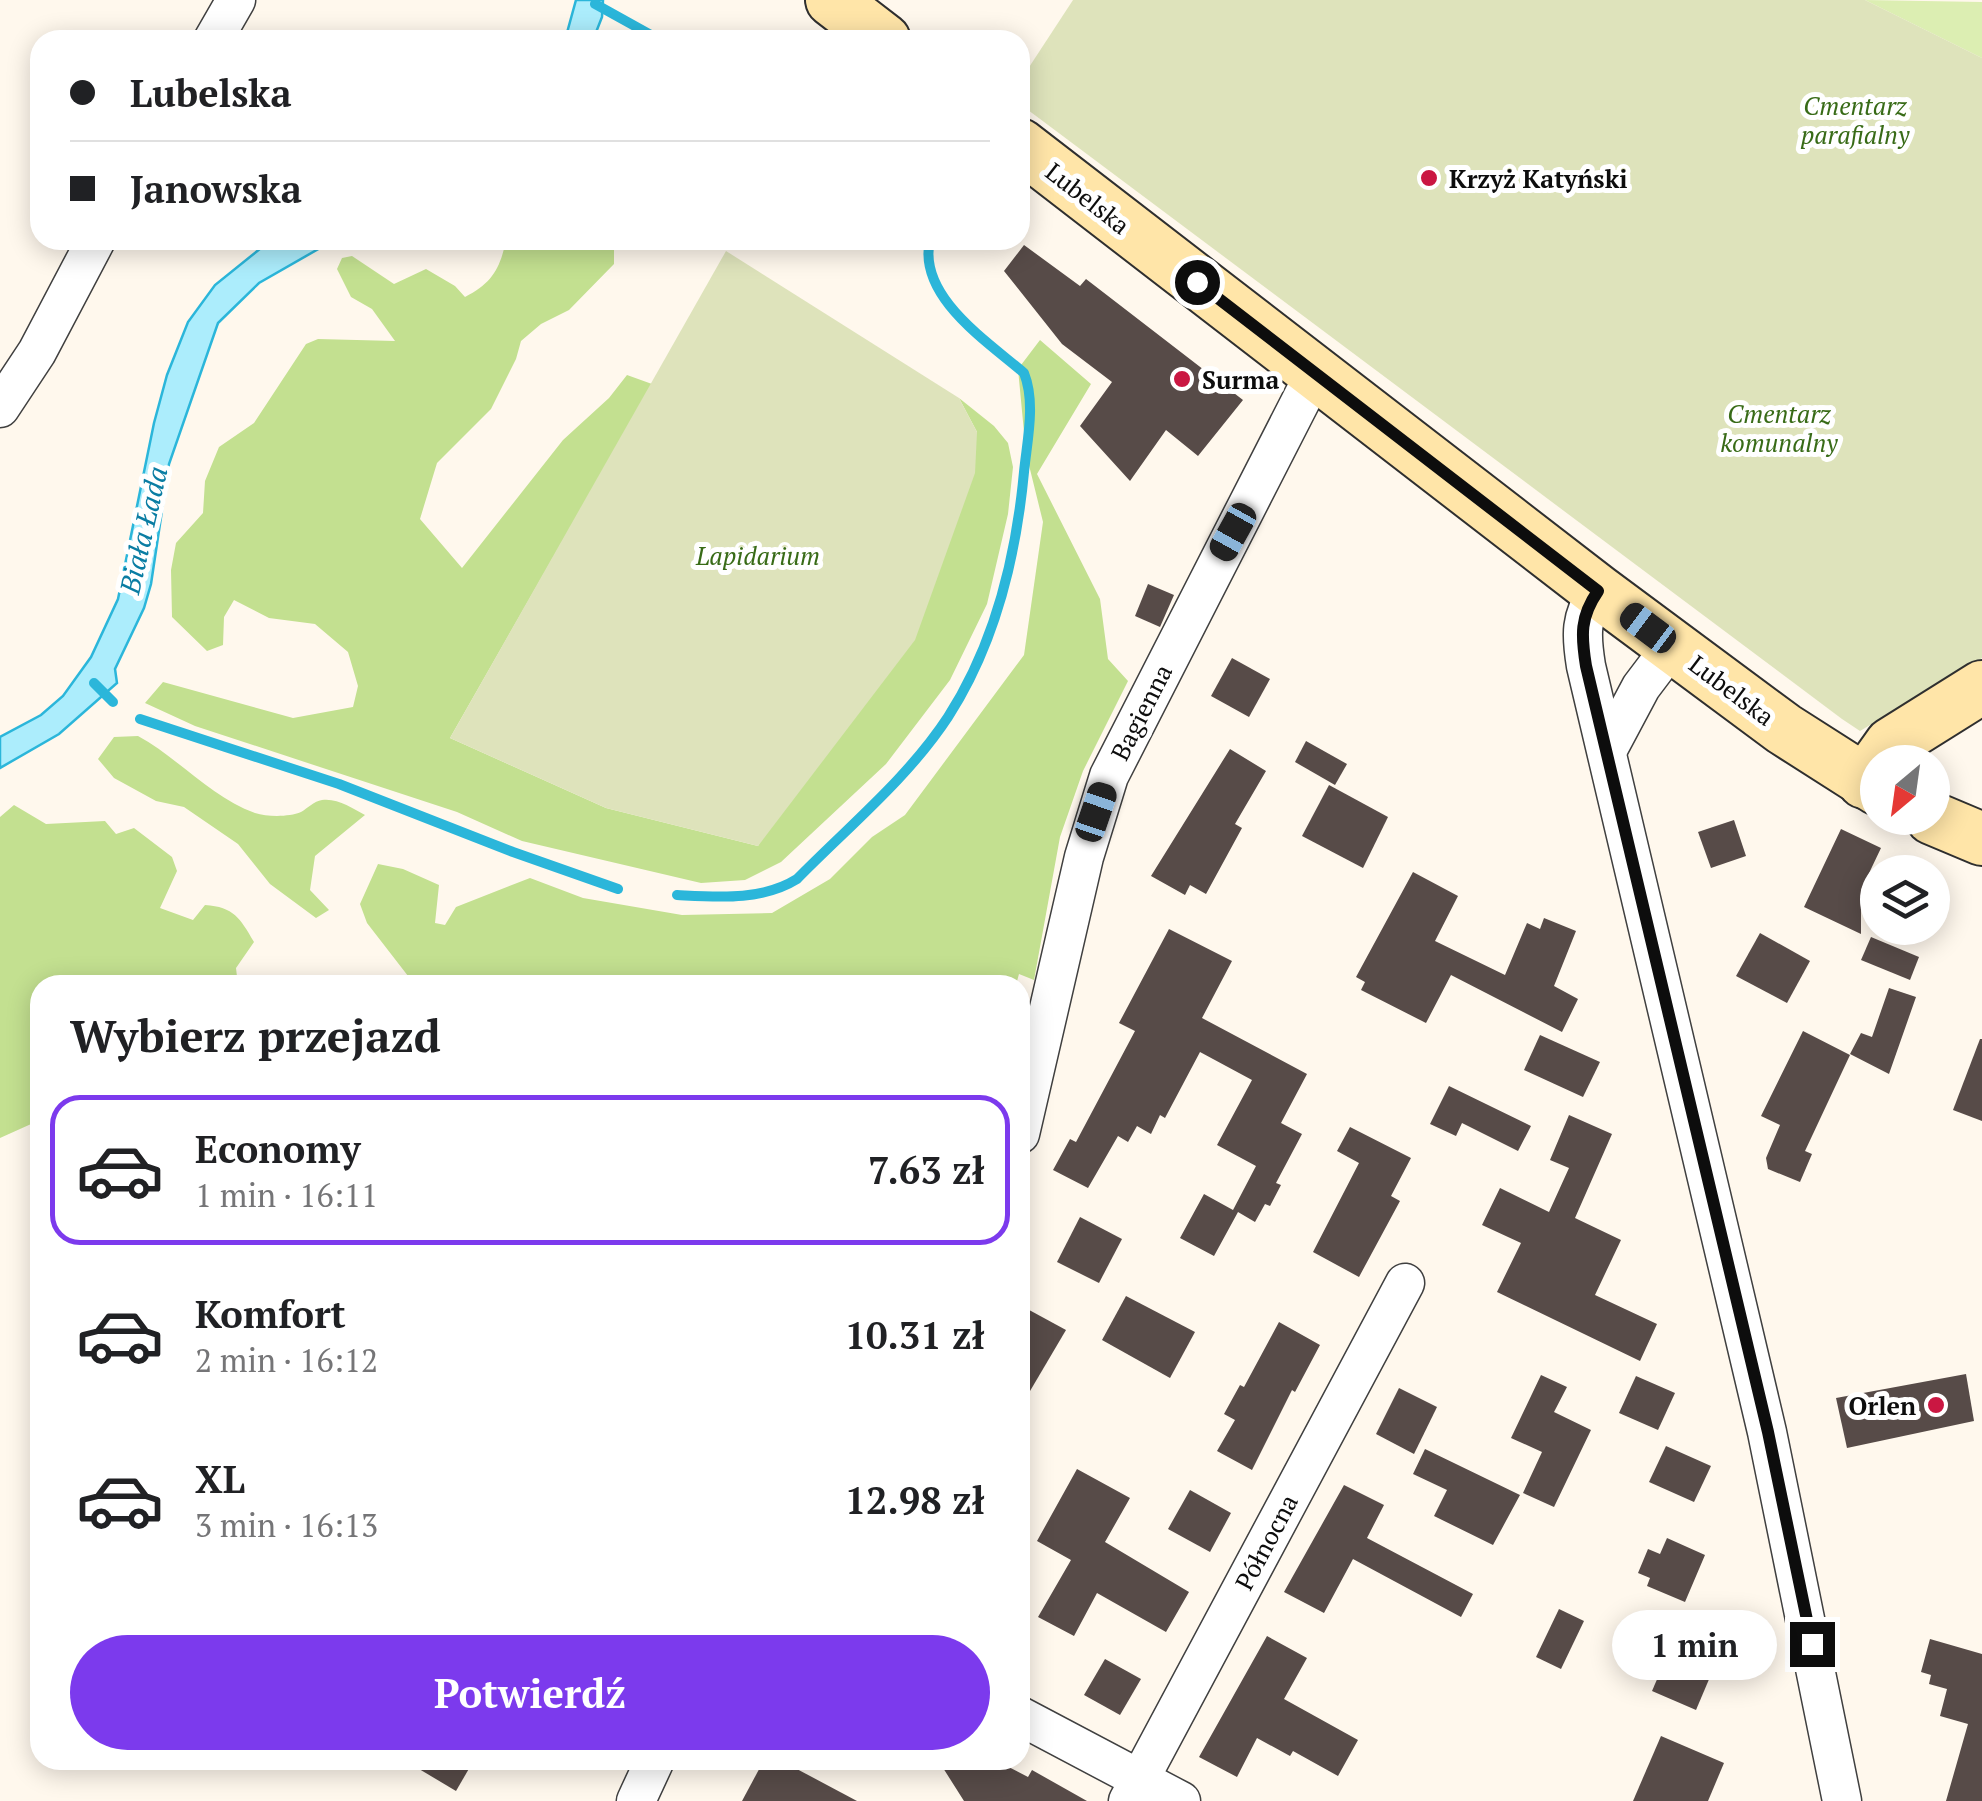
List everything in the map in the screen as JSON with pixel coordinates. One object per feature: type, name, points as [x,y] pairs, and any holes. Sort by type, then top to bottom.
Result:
[{"type":"street","points":[[219,30],[236,0]]},
{"type":"street","points":[[832,0],[871,30]]},
{"type":"street","name":"Lubelska","points":[[1030,153],[1598,591],[1784,729],[1860,778]]},
{"type":"street","points":[[0,408],[37,352],[91,250]]},
{"type":"street","name":"Bagienna","points":[[1030,1091],[1084,857],[1109,776],[1314,373]]},
{"type":"street","points":[[1598,591],[1583,616],[1581,632],[1768,1432],[1842,1801]]},
{"type":"street","points":[[1608,748],[1640,687],[1672,646]]},
{"type":"street","points":[[1892,745],[1982,687]]},
{"type":"street","points":[[1950,826],[1982,839]]},
{"type":"street","name":"Północna","points":[[1133,1790],[1405,1283]]},
{"type":"street","points":[[1030,1723],[1133,1790],[1181,1801]]},
{"type":"street","points":[[636,1801],[650,1770]]},
{"type":"green space","points":[[1073,0],[1865,0],[1982,58],[1982,658],[1860,731],[1030,111],[1030,66]]},
{"type":"green space","points":[[1865,0],[1982,2],[1982,58]]},
{"type":"green space","points":[[503,250],[614,250],[614,264],[569,310],[541,324],[521,341],[491,409],[437,463],[420,519],[462,568],[563,440],[609,398],[627,375],[652,384],[450,738],[606,808],[758,846],[977,432],[959,398],[994,426],[1008,443],[1013,467],[1008,514],[987,604],[950,680],[886,764],[781,862],[745,880],[701,883],[522,841],[457,812],[195,726],[145,703],[163,682],[293,718],[353,707],[358,686],[348,652],[315,624],[269,618],[234,600],[224,617],[223,645],[207,651],[172,617],[171,570],[176,543],[203,513],[205,481],[219,447],[254,423],[306,344],[318,339],[395,341],[372,309],[351,297],[337,269],[342,258],[352,256],[394,284],[426,269],[455,286],[465,297],[482,286]]},
{"type":"green space","name":"Lapidarium","points":[[726,251],[959,398],[977,432],[975,473],[915,640],[758,846],[606,808],[450,738]]},
{"type":"green space","points":[[1040,340],[1091,384],[1037,474],[1100,599],[1108,659],[1128,681],[1083,771],[1060,837],[1034,980],[1030,975],[1019,974],[407,975],[367,923],[360,904],[378,864],[403,869],[439,885],[435,923],[445,925],[456,907],[530,878],[583,898],[682,915],[772,913],[830,879],[872,837],[905,815],[1024,655],[1043,522],[1026,453],[1018,369]]},
{"type":"green space","points":[[138,736],[224,798],[255,813],[291,815],[328,800],[365,815],[315,856],[310,890],[329,910],[316,918],[270,884],[238,844],[184,807],[156,801],[114,778],[98,759],[114,737]]},
{"type":"green space","points":[[14,805],[46,824],[105,821],[116,834],[134,828],[172,857],[177,871],[160,908],[193,920],[205,905],[223,908],[240,920],[254,942],[236,968],[237,975],[30,975],[30,1124],[0,1138],[0,817]]},
{"type":"water","points":[[576,0],[603,0],[597,30],[568,30]]},
{"type":"water","name":"Biała Łada","points":[[259,250],[317,250],[259,283],[218,323],[169,464],[151,584],[115,669],[117,683],[59,734],[0,768],[0,737],[41,715],[63,696],[91,657],[118,599],[167,375],[188,322],[215,285]]},
{"type":"building","points":[[1030,249],[1080,286],[1086,279],[1243,400],[1198,456],[1166,430],[1130,481],[1080,426],[1112,382],[1062,344],[1004,271],[1020,250]]},
{"type":"building","points":[[1148,584],[1174,595],[1160,627],[1135,616]]},
{"type":"building","points":[[1232,658],[1270,679],[1249,717],[1211,696]]},
{"type":"building","points":[[1306,741],[1347,764],[1335,785],[1295,762]]},
{"type":"building","points":[[1230,749],[1266,771],[1235,824],[1242,828],[1206,894],[1190,885],[1185,895],[1151,876]]},
{"type":"building","points":[[1329,785],[1388,817],[1363,868],[1302,836]]},
{"type":"building","points":[[1734,820],[1746,856],[1711,868],[1698,832]]},
{"type":"building","points":[[1841,829],[1881,848],[1878,855],[1860,855],[1860,934],[1804,907]]},
{"type":"building","points":[[1413,872],[1458,896],[1435,941],[1505,975],[1527,923],[1540,929],[1544,918],[1576,931],[1554,986],[1578,999],[1562,1032],[1451,975],[1426,1023],[1361,990],[1365,982],[1356,977]]},
{"type":"building","points":[[1169,929],[1232,961],[1202,1018],[1307,1074],[1281,1123],[1302,1134],[1276,1183],[1281,1185],[1270,1206],[1265,1204],[1255,1222],[1238,1212],[1214,1256],[1180,1238],[1204,1194],[1233,1210],[1256,1166],[1217,1145],[1252,1080],[1200,1052],[1165,1118],[1160,1115],[1151,1134],[1137,1126],[1128,1142],[1118,1136],[1088,1188],[1053,1170],[1070,1139],[1076,1142],[1135,1031],[1119,1023]]},
{"type":"building","points":[[1760,933],[1810,961],[1787,1003],[1736,976]]},
{"type":"building","points":[[1868,945],[1890,945],[1919,957],[1910,980],[1861,960]]},
{"type":"building","points":[[1889,988],[1916,997],[1889,1074],[1850,1054],[1861,1033],[1872,1037]]},
{"type":"building","points":[[1803,1031],[1850,1055],[1805,1151],[1812,1154],[1800,1182],[1768,1169],[1766,1158],[1780,1125],[1761,1116]]},
{"type":"building","points":[[1540,1035],[1600,1062],[1583,1097],[1524,1070]]},
{"type":"building","points":[[1982,1039],[1982,1121],[1953,1110]]},
{"type":"building","points":[[1449,1086],[1531,1126],[1518,1151],[1462,1123],[1456,1136],[1430,1124]]},
{"type":"building","points":[[1569,1115],[1612,1134],[1575,1218],[1621,1240],[1595,1295],[1657,1324],[1640,1361],[1497,1292],[1521,1243],[1482,1225],[1500,1188],[1549,1212],[1569,1168],[1550,1160]]},
{"type":"building","points":[[1350,1127],[1411,1158],[1391,1196],[1400,1201],[1359,1277],[1313,1252],[1359,1163],[1337,1151]]},
{"type":"building","points":[[1080,1217],[1122,1239],[1099,1283],[1057,1262]]},
{"type":"building","points":[[1126,1296],[1195,1332],[1170,1378],[1102,1340]]},
{"type":"building","points":[[1030,1310],[1066,1330],[1030,1391]]},
{"type":"building","points":[[1279,1322],[1320,1345],[1295,1392],[1292,1390],[1252,1470],[1217,1451],[1235,1420],[1224,1414],[1240,1385],[1244,1387]]},
{"type":"building","points":[[1966,1374],[1974,1421],[1847,1448],[1836,1398]]},
{"type":"building","points":[[1541,1375],[1567,1387],[1554,1412],[1591,1430],[1554,1507],[1523,1493],[1542,1452],[1511,1438]]},
{"type":"building","points":[[1636,1376],[1675,1393],[1658,1430],[1619,1413]]},
{"type":"building","points":[[1399,1388],[1437,1407],[1414,1454],[1376,1434]]},
{"type":"building","points":[[1666,1446],[1711,1466],[1694,1502],[1649,1482]]},
{"type":"building","points":[[1425,1449],[1520,1495],[1493,1545],[1434,1516],[1447,1490],[1413,1474]]},
{"type":"building","points":[[1077,1469],[1130,1498],[1105,1542],[1189,1592],[1166,1632],[1097,1593],[1074,1636],[1038,1617],[1071,1560],[1037,1541]]},
{"type":"building","points":[[1344,1485],[1384,1505],[1367,1538],[1473,1594],[1461,1617],[1353,1559],[1324,1613],[1284,1592]]},
{"type":"building","points":[[1190,1490],[1231,1513],[1210,1552],[1168,1529]]},
{"type":"building","points":[[1667,1538],[1705,1555],[1685,1602],[1647,1586],[1650,1578],[1638,1573],[1648,1549],[1660,1554]]},
{"type":"building","points":[[1559,1609],[1584,1621],[1561,1669],[1536,1657]]},
{"type":"building","points":[[1677,1633],[1721,1651],[1696,1710],[1652,1691]]},
{"type":"building","points":[[1267,1636],[1307,1658],[1284,1699],[1358,1740],[1338,1776],[1293,1751],[1290,1756],[1257,1738],[1237,1777],[1199,1757]]},
{"type":"building","points":[[1930,1639],[1982,1654],[1982,1801],[1946,1801],[1968,1724],[1940,1716],[1947,1689],[1929,1684],[1931,1675],[1921,1672]]},
{"type":"building","points":[[1105,1659],[1141,1679],[1120,1715],[1084,1695]]},
{"type":"building","points":[[1661,1736],[1724,1763],[1708,1801],[1633,1801]]},
{"type":"building","points":[[421,1770],[468,1770],[456,1791]]},
{"type":"building","points":[[759,1770],[799,1770],[857,1801],[742,1801]]},
{"type":"building","points":[[944,1770],[1014,1770],[1028,1777],[1032,1770],[1087,1801],[964,1801]]},
{"type":"waterway","points":[[595,4],[642,30]]},
{"type":"waterway","points":[[677,895],[754,894],[797,879],[896,781],[932,739],[964,689],[991,630],[1009,568],[1020,504],[1030,409],[1028,385],[1024,373],[975,332],[944,298],[934,280],[930,250]]},
{"type":"waterway","points":[[94,683],[113,702]]},
{"type":"waterway","points":[[140,719],[339,784],[618,889]]},
{"type":"place","name":"Krzyż Katyński","points":[[1429,178]]},
{"type":"place","name":"Surma","points":[[1182,379]]},
{"type":"place","name":"Orlen","points":[[1936,1405]]},
{"type":"route","points":[[1197,282],[1598,591],[1583,616],[1586,666],[1768,1432],[1812,1644]]},
{"type":"park label","name":"Cmentarz parafialny","points":[[1855,120]]},
{"type":"park label","name":"Cmentarz komunalny","points":[[1779,428]]}]
